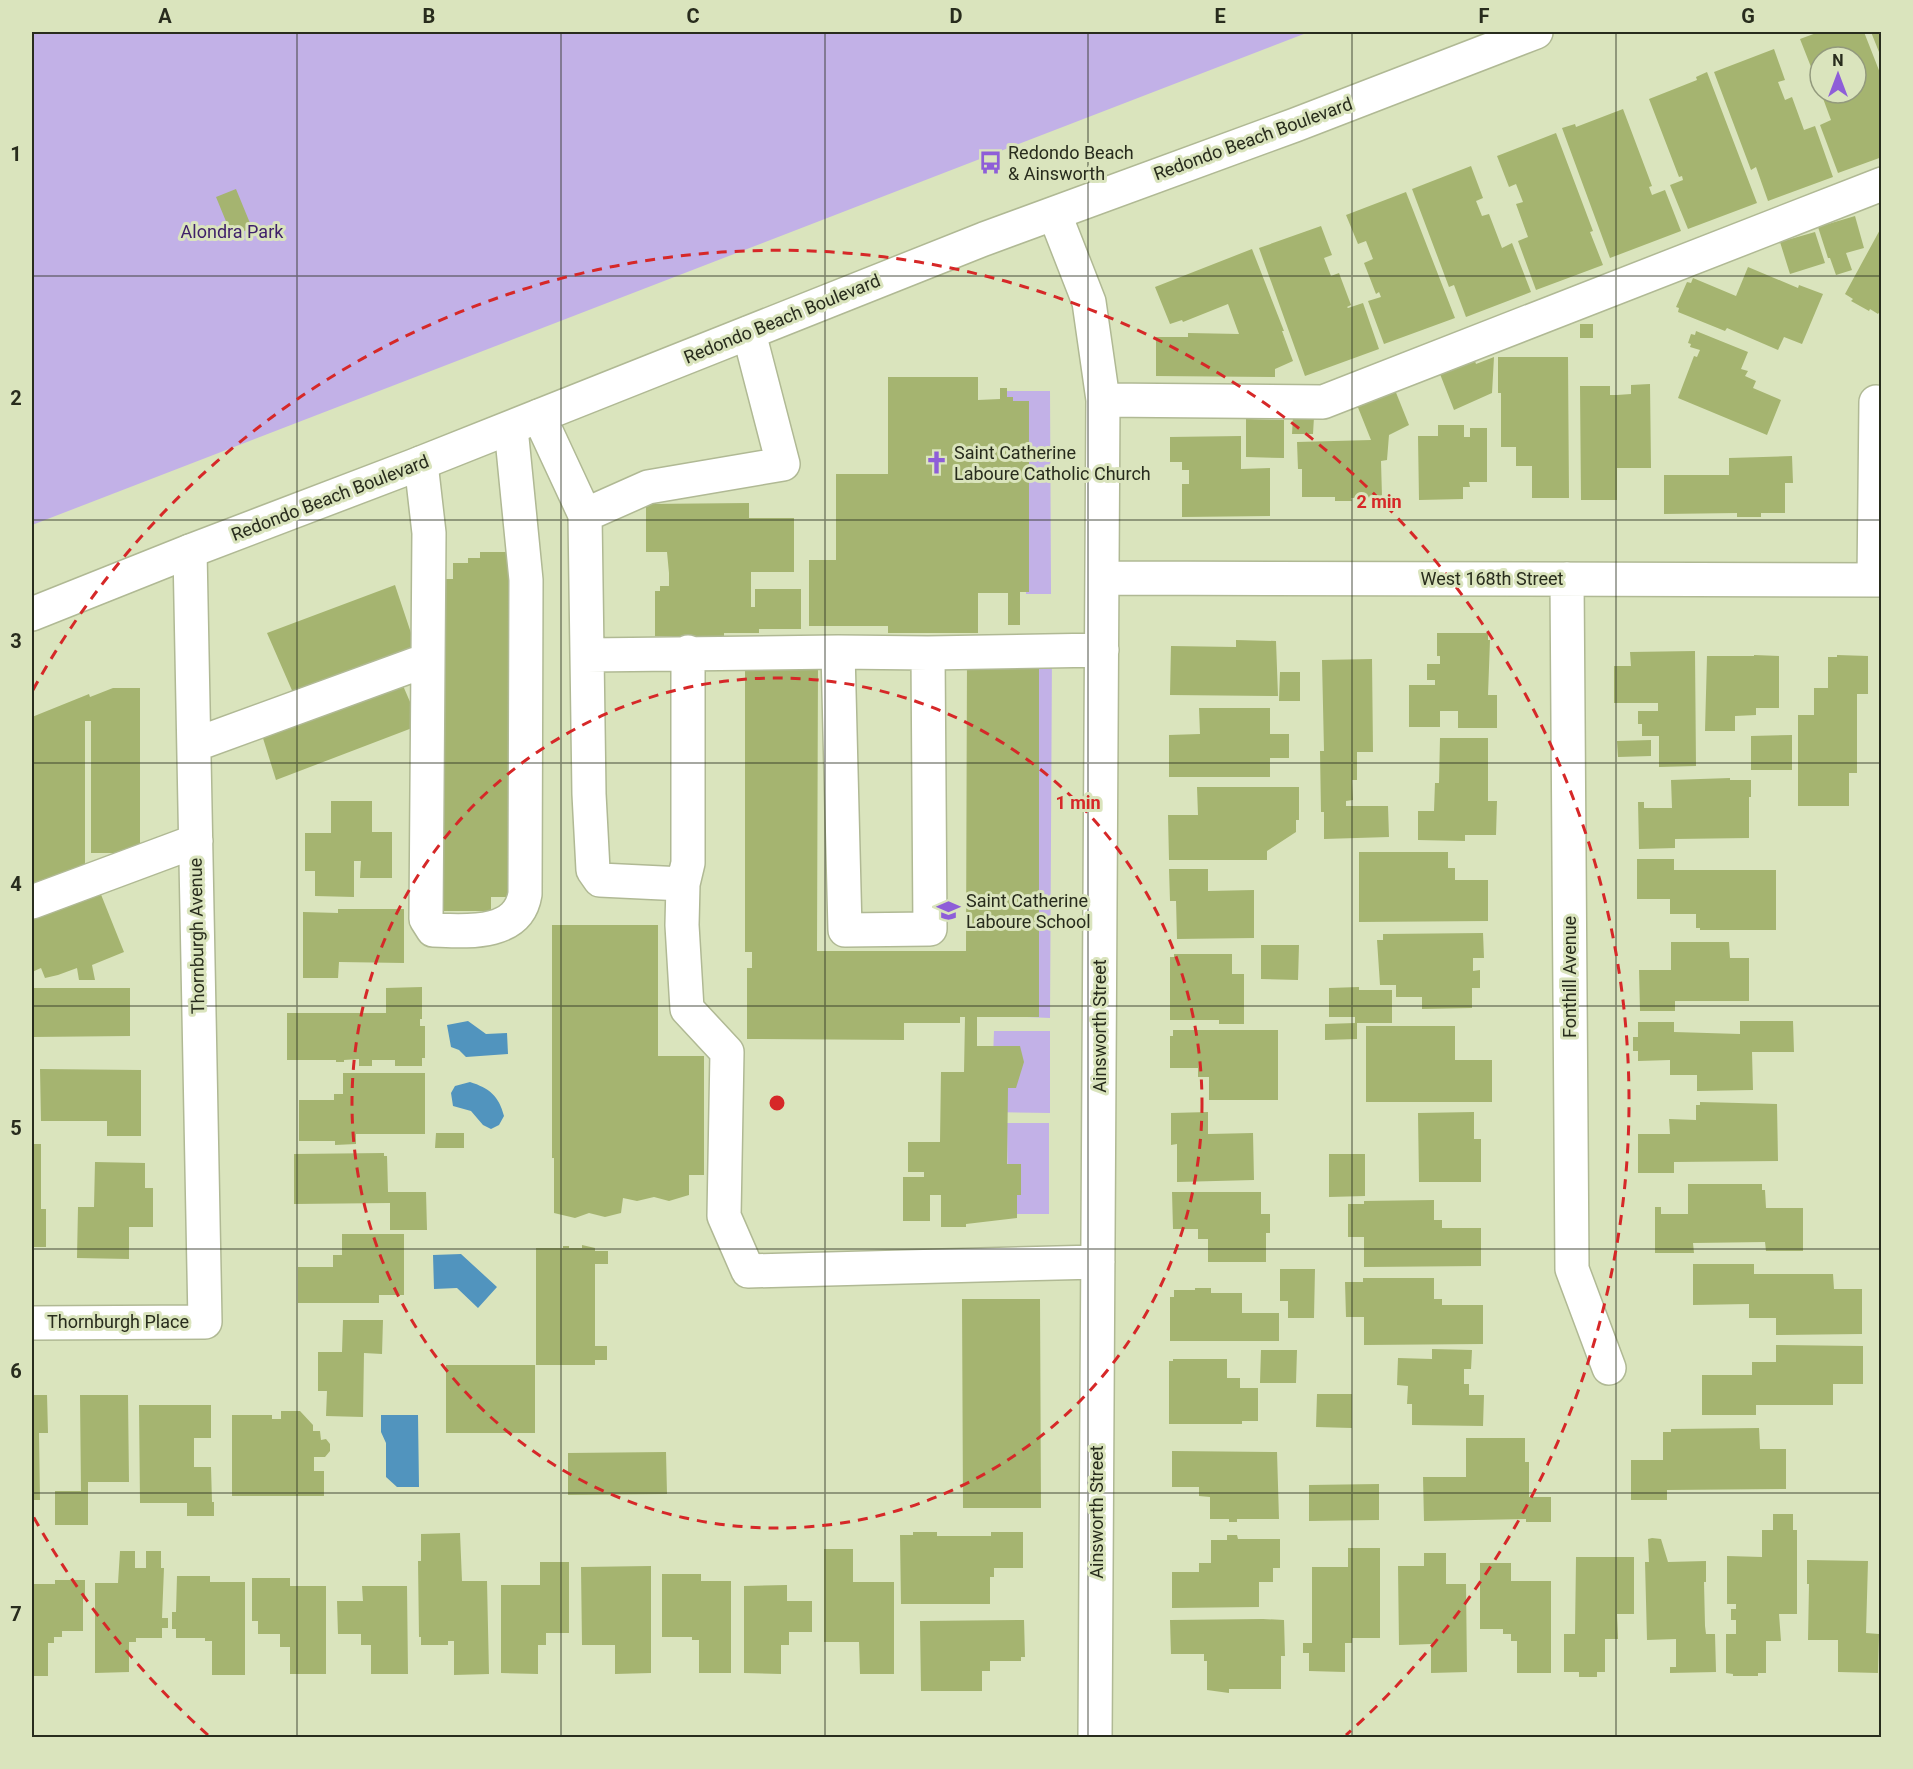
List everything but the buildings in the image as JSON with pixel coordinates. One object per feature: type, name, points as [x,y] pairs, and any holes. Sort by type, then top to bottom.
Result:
[{"type":"street","name":"Redondo Beach Boulevard","points":[[32,614],[421,463],[984,239],[1295,125],[1536,32]]},
{"type":"street","points":[[1103,400],[1323,402],[1881,184]]},
{"type":"street","name":"Ainsworth Street","points":[[1054,215],[1089,302],[1103,400],[1095,1737]]},
{"type":"street","points":[[585,515],[648,487],[783,464],[748,333]]},
{"type":"street","points":[[1876,402],[1878,580]]},
{"type":"street","points":[[421,463],[429,533],[426,919],[433,930],[475,931],[490,929],[508,920],[518,909],[525,894],[525,422]]},
{"type":"street","points":[[525,422],[585,515],[589,794],[593,870],[600,880],[683,884]]},
{"type":"street","name":"Thornburgh Avenue","points":[[190,551],[205,1322]]},
{"type":"street","name":"West 168th Street","points":[[1102,579],[1878,580]]},
{"type":"street","name":"Fonthill Avenue","points":[[1567,579],[1572,1269],[1609,1368]]},
{"type":"street","points":[[587,655],[688,652],[928,653],[1102,650]]},
{"type":"street","points":[[688,652],[688,863],[683,884],[682,925],[687,1009],[727,1052],[724,1216],[748,1271],[1098,1262]]},
{"type":"street","points":[[838,652],[845,930],[930,929],[928,653]]},
{"type":"street","points":[[194,745],[417,664]]},
{"type":"street","points":[[32,902],[196,841]]},
{"type":"street","name":"Thornburgh Place","points":[[32,1323],[205,1322]]},
{"type":"green space","name":"Alondra Park","points":[[32,32],[1309,32],[32,525]]},
{"type":"green space","points":[[1004,391],[1050,391],[1051,594],[1026,594],[1026,406],[1004,407]]},
{"type":"green space","points":[[1028,652],[1052,652],[1050,1018],[1027,1017]]},
{"type":"green space","points":[[994,1031],[1050,1031],[1050,1113],[991,1112]]},
{"type":"green space","points":[[1007,1123],[1049,1123],[1049,1214],[1008,1214]]},
{"type":"water","points":[[468,1021],[486,1034],[507,1033],[508,1054],[466,1057],[459,1050],[451,1047],[447,1025]]},
{"type":"water","points":[[470,1082],[488,1090],[496,1098],[504,1116],[499,1125],[491,1129],[483,1125],[471,1111],[453,1106],[451,1093],[455,1086]]},
{"type":"water","points":[[461,1254],[497,1287],[478,1308],[457,1288],[434,1289],[433,1255]]},
{"type":"water","points":[[381,1415],[418,1415],[419,1487],[397,1487],[386,1477],[386,1443],[381,1432]]},
{"type":"place","name":"Redondo Beach & Ainsworth","points":[[990,163]]},
{"type":"place","name":"Saint Catherine Laboure Catholic Church","points":[[936,463]]},
{"type":"place","name":"Saint Catherine Laboure School","points":[[948,911]]}]
